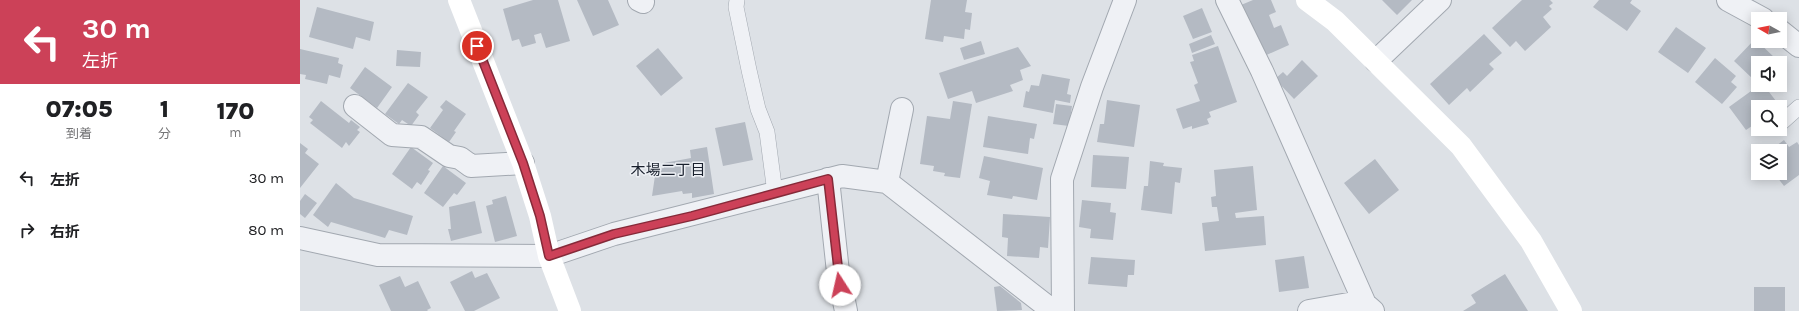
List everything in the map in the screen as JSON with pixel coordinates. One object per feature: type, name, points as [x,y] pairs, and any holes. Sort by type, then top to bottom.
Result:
[{"type":"street","points":[[1062,311],[1062,179],[1092,87],[1125,0]]},
{"type":"street","points":[[1227,0],[1262,71],[1369,308]]},
{"type":"street","points":[[1307,0],[1335,21],[1461,146],[1531,241],[1571,311]]},
{"type":"street","points":[[1376,61],[1440,0]]},
{"type":"street","points":[[1728,0],[1751,12]]},
{"type":"street","points":[[462,1],[523,163],[540,216],[549,256],[570,311]]},
{"type":"street","points":[[1787,37],[1799,46]]},
{"type":"street","points":[[355,106],[392,135],[420,137],[449,156],[460,158],[472,166],[523,163]]},
{"type":"street","points":[[887,182],[902,109]]},
{"type":"street","points":[[300,238],[378,255],[549,256],[614,234],[842,176],[887,182],[1053,311]]},
{"type":"street","points":[[828,179],[838,272],[846,311]]},
{"type":"street","points":[[1309,311],[1354,303],[1369,308]]},
{"type":"lane","points":[[737,0],[736,8],[749,70],[758,109],[766,132],[775,194]]},
{"type":"lane","points":[[1787,118],[1799,107]]},
{"type":"building","points":[[533,0],[558,0],[570,41],[546,48],[541,33],[534,35],[536,43],[522,47],[519,39],[512,41],[503,9]]},
{"type":"building","points":[[577,0],[608,0],[619,25],[593,36]]},
{"type":"building","points":[[931,0],[967,0],[965,12],[972,13],[970,30],[965,29],[964,39],[944,36],[943,42],[925,39]]},
{"type":"building","points":[[1253,0],[1271,0],[1276,12],[1269,15],[1274,28],[1281,25],[1289,45],[1262,57],[1241,5]]},
{"type":"building","points":[[1382,0],[1412,0],[1397,15]]},
{"type":"building","points":[[1522,0],[1550,0],[1553,3],[1549,6],[1552,9],[1543,17],[1551,27],[1525,51],[1516,41],[1510,47],[1492,28]]},
{"type":"building","points":[[1599,0],[1632,0],[1630,3],[1641,11],[1627,31],[1593,7]]},
{"type":"building","points":[[317,7],[374,22],[370,41],[356,37],[353,49],[309,37]]},
{"type":"building","points":[[1202,8],[1212,32],[1193,39],[1183,16]]},
{"type":"building","points":[[1676,27],[1706,48],[1688,73],[1658,52]]},
{"type":"building","points":[[1484,34],[1502,53],[1489,64],[1494,69],[1470,92],[1467,88],[1449,105],[1430,84]]},
{"type":"building","points":[[1211,35],[1215,44],[1192,53],[1189,44]]},
{"type":"building","points":[[981,41],[985,54],[964,60],[960,48]]},
{"type":"building","points":[[1751,43],[1751,48],[1764,48],[1773,56],[1751,56],[1751,77],[1734,61]]},
{"type":"building","points":[[1218,46],[1237,102],[1209,112],[1211,117],[1207,119],[1209,124],[1192,129],[1192,126],[1183,129],[1176,109],[1200,101],[1194,85],[1198,83],[1190,62],[1194,61],[1192,55]]},
{"type":"building","points":[[1018,47],[1031,66],[1020,70],[1023,80],[1010,85],[1013,91],[976,103],[972,91],[948,99],[939,73]]},
{"type":"building","points":[[658,48],[683,78],[661,96],[636,66]]},
{"type":"building","points":[[300,49],[339,58],[338,63],[343,65],[340,78],[329,75],[327,84],[305,79],[306,75],[300,74]]},
{"type":"building","points":[[397,50],[421,52],[420,67],[396,66]]},
{"type":"building","points":[[1715,58],[1736,76],[1731,82],[1737,87],[1722,104],[1695,82]]},
{"type":"building","points":[[1302,60],[1318,76],[1294,99],[1275,79],[1283,72],[1287,76]]},
{"type":"building","points":[[365,67],[392,87],[377,108],[350,88]]},
{"type":"building","points":[[1042,74],[1070,79],[1067,94],[1071,95],[1070,103],[1055,100],[1053,113],[1023,107],[1026,91],[1029,92],[1031,85],[1039,86]]},
{"type":"building","points":[[408,83],[428,97],[416,112],[419,115],[411,126],[402,120],[399,124],[385,114]]},
{"type":"building","points":[[1751,91],[1769,92],[1775,100],[1751,100],[1751,127],[1746,130],[1729,107]]},
{"type":"building","points":[[446,100],[466,114],[454,131],[456,132],[449,142],[430,128],[443,110],[440,107]]},
{"type":"building","points":[[1107,100],[1140,105],[1134,147],[1097,142],[1100,124],[1104,124]]},
{"type":"building","points":[[321,101],[349,123],[351,120],[360,127],[357,130],[360,132],[349,146],[346,142],[342,148],[310,123],[313,120],[309,117]]},
{"type":"building","points":[[953,101],[972,104],[960,178],[944,176],[945,173],[933,171],[934,166],[920,164],[927,116],[950,119]]},
{"type":"building","points":[[1056,104],[1072,106],[1069,126],[1053,124]]},
{"type":"building","points":[[988,116],[1037,124],[1034,139],[1030,138],[1028,154],[983,147]]},
{"type":"building","points":[[745,122],[753,160],[723,166],[715,128]]},
{"type":"building","points":[[1784,140],[1787,144],[1779,144]]},
{"type":"building","points":[[1797,142],[1799,145],[1799,175],[1784,186],[1779,180],[1787,180],[1787,144],[1789,147]]},
{"type":"building","points":[[300,143],[308,149],[305,153],[319,164],[300,188]]},
{"type":"building","points":[[411,147],[433,163],[421,185],[417,182],[412,189],[392,174]]},
{"type":"building","points":[[707,147],[714,194],[692,198],[692,193],[683,194],[682,191],[652,196],[656,169],[664,168],[664,163],[691,158],[690,150]]},
{"type":"building","points":[[1093,155],[1129,157],[1126,189],[1091,187]]},
{"type":"building","points":[[984,156],[1043,168],[1037,200],[1013,196],[1012,199],[987,195],[990,181],[979,178]]},
{"type":"building","points":[[1375,159],[1399,190],[1369,214],[1344,183]]},
{"type":"building","points":[[1150,161],[1164,163],[1163,166],[1182,168],[1180,183],[1175,182],[1172,214],[1141,210],[1144,186],[1148,186]]},
{"type":"building","points":[[443,166],[466,183],[457,195],[454,193],[443,207],[424,193]]},
{"type":"building","points":[[1253,166],[1257,210],[1235,213],[1236,218],[1264,216],[1266,245],[1205,251],[1202,223],[1219,221],[1217,207],[1212,207],[1211,197],[1216,196],[1214,170]]},
{"type":"building","points":[[336,183],[354,198],[413,216],[407,235],[389,230],[385,238],[331,222],[328,227],[313,215]]},
{"type":"building","points":[[305,194],[317,203],[305,218],[300,214],[300,201]]},
{"type":"building","points":[[506,196],[517,236],[495,242],[486,206],[493,204],[492,200]]},
{"type":"building","points":[[1082,200],[1111,203],[1110,212],[1116,213],[1113,240],[1090,238],[1091,229],[1079,227]]},
{"type":"building","points":[[475,201],[482,233],[451,241],[448,229],[451,229],[449,207]]},
{"type":"building","points":[[1003,214],[1050,217],[1048,248],[1040,247],[1039,258],[1007,256],[1008,238],[1002,237]]},
{"type":"building","points":[[1304,256],[1309,288],[1279,292],[1275,260]]},
{"type":"building","points":[[1091,257],[1135,260],[1134,275],[1128,275],[1127,287],[1088,284]]},
{"type":"building","points":[[472,271],[475,278],[487,273],[500,298],[474,311],[465,311],[450,282]]},
{"type":"building","points":[[1505,274],[1528,311],[1463,311],[1476,303],[1471,295]]},
{"type":"building","points":[[400,276],[405,287],[418,281],[431,308],[427,310],[428,311],[391,311],[379,285]]},
{"type":"building","points":[[1000,286],[1021,303],[1022,310],[997,311],[994,287]]},
{"type":"building","points":[[1754,287],[1785,287],[1785,311],[1754,311]]},
{"type":"district","name":"木場二丁目","points":[[668,170]]},
{"type":"route","points":[[477,46],[523,163],[540,216],[549,256],[614,234],[692,216],[828,179],[840,285]]}]
